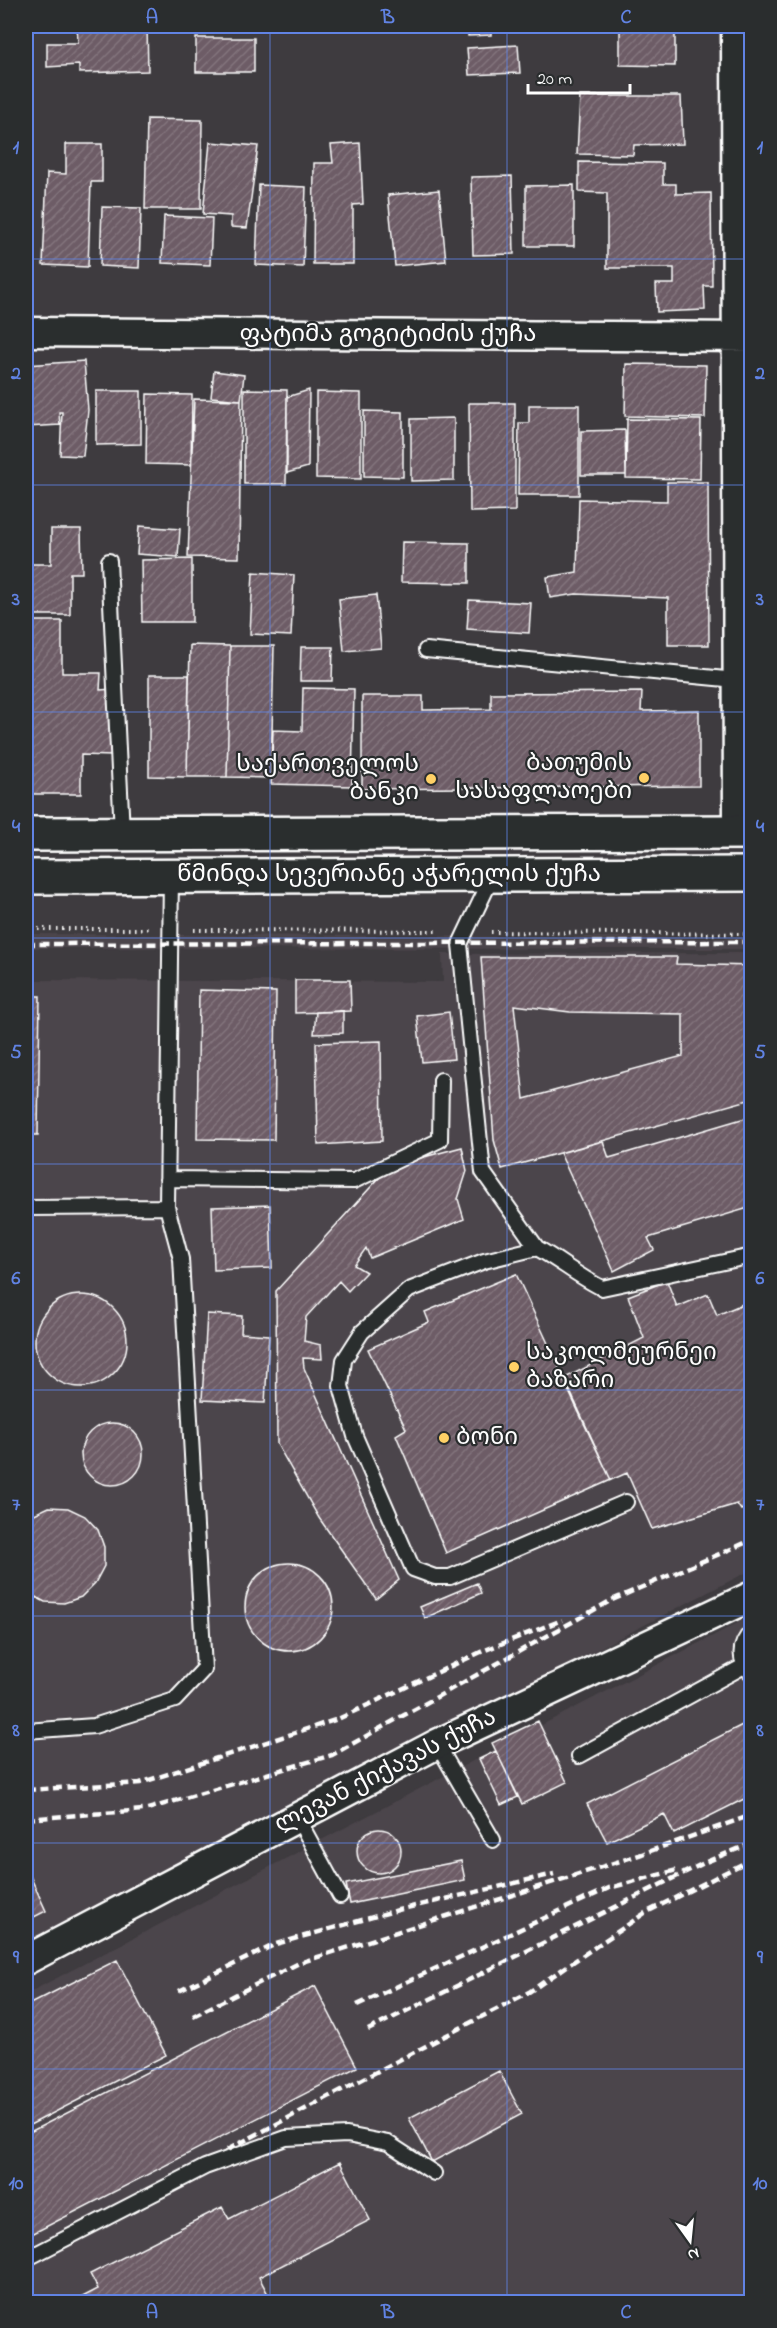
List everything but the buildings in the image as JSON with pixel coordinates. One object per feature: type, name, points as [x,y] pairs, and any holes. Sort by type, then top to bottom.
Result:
[{"type":"main road","name":"წმინდა სევერიანე აჭარელის ქუჩა","points":[[26,834],[745,832]]},
{"type":"main road","name":"წმინდა სევერიანე აჭარელის ქუჩა","points":[[26,877],[752,874]]},
{"type":"street","points":[[736,26],[744,337],[736,680],[745,832]]},
{"type":"street","name":"ფატიმა გოგიტიძის ქუჩა","points":[[26,332],[744,337]]},
{"type":"street","name":"ლევან ქიქავას ქუჩა","points":[[26,1960],[437,1744],[752,1596]]},
{"type":"lane","points":[[109,561],[122,833]]},
{"type":"lane","points":[[426,650],[736,680]]},
{"type":"lane","points":[[493,875],[460,944],[483,1172],[537,1248],[564,1263],[586,1281],[602,1288],[752,1256]]},
{"type":"lane","points":[[26,1731],[93,1726],[175,1700],[204,1669],[181,1259],[167,1207],[171,876]]},
{"type":"lane","points":[[167,1179],[354,1181],[440,1140],[441,1080]]},
{"type":"lane","points":[[26,1208],[167,1207]]},
{"type":"lane","points":[[537,1248],[484,1261],[410,1290],[362,1332],[344,1360],[341,1386],[355,1436],[413,1569],[435,1577],[450,1576],[626,1502]]},
{"type":"lane","points":[[579,1756],[748,1670],[741,1648],[744,1639],[752,1632]]},
{"type":"lane","points":[[437,1744],[493,1840]]},
{"type":"lane","points":[[297,1817],[340,1896]]},
{"type":"lane","points":[[26,2259],[206,2167],[286,2138],[347,2135],[388,2143],[434,2173]]},
{"type":"path","points":[[26,929],[752,934]]},
{"type":"shaded area","points":[[26,934],[751,938],[752,949],[26,948]]},
{"type":"shaded area","points":[[751,953],[751,1570],[26,1944],[26,980],[443,982],[442,954]]},
{"type":"shaded area","points":[[751,1616],[751,2302],[26,2302],[26,1994]]},
{"type":"railway","points":[[26,944],[752,942]]},
{"type":"railway","points":[[26,1819],[144,1810],[332,1755],[612,1600],[752,1540]]},
{"type":"railway","points":[[26,1790],[140,1783],[338,1719],[483,1651],[562,1620]]},
{"type":"railway","points":[[193,2016],[299,1963],[642,1854],[752,1815]]},
{"type":"railway","points":[[368,2030],[706,1862],[752,1843]]},
{"type":"railway","points":[[227,2150],[529,1992],[645,1913],[752,1859]]},
{"type":"railway","points":[[357,2005],[609,1888],[677,1870]]},
{"type":"railway","points":[[179,1991],[276,1944],[398,1910],[554,1874]]},
{"type":"place","name":"ბათუმის სასაფლაოები","points":[[644,778]]},
{"type":"place","name":"საქართველოს ბანკი","points":[[431,779]]},
{"type":"place","name":"საკოლმეურნეი ბაზარი","points":[[514,1367]]},
{"type":"place","name":"ბონი","points":[[444,1438]]}]
